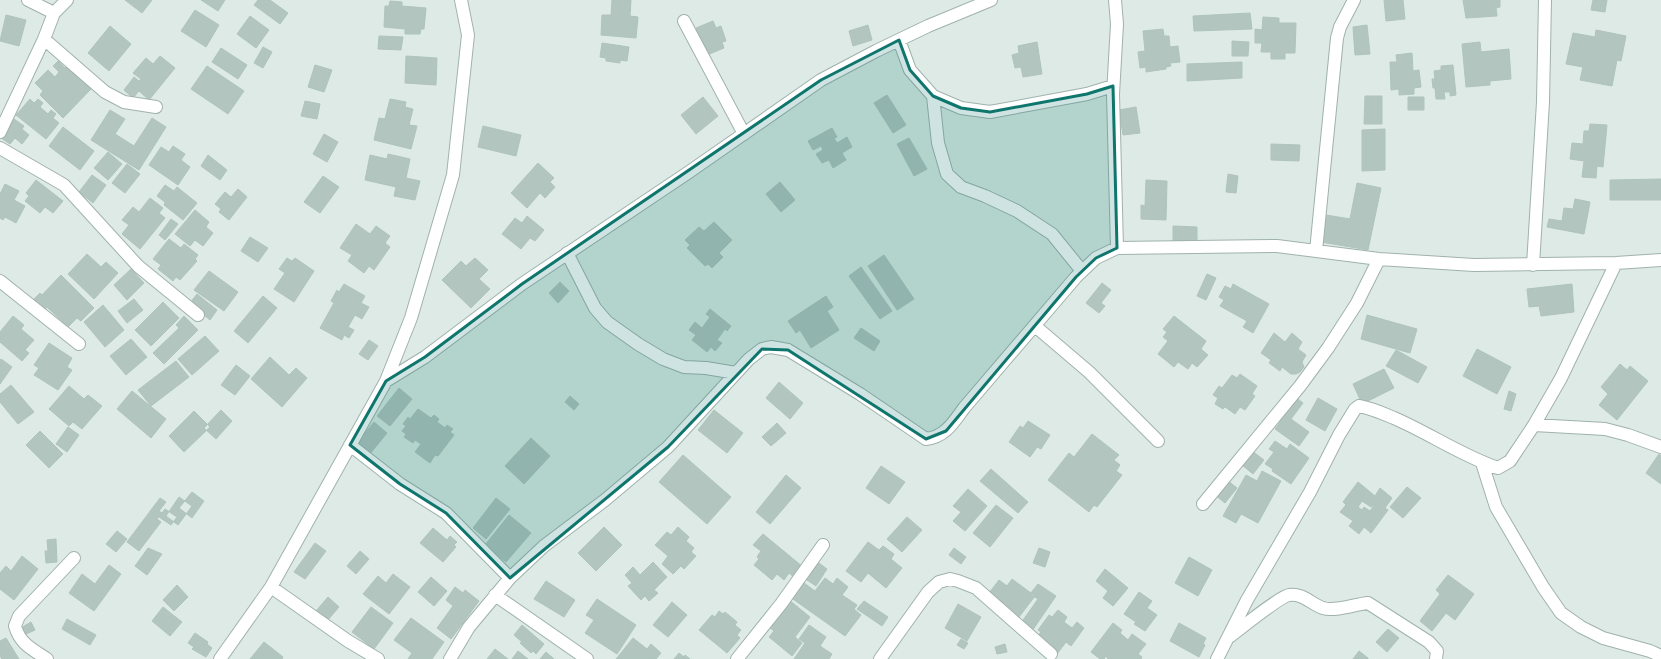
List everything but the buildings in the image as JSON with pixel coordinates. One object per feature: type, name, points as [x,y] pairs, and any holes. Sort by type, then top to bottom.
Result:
[{"type":"street","points":[[28,0],[54,13]]},
{"type":"street","points":[[0,132],[44,39],[54,13],[67,0]]},
{"type":"street","points":[[220,659],[271,587],[386,381],[411,318],[453,175],[468,35],[461,0]]},
{"type":"street","points":[[386,381],[425,357],[522,284],[744,134],[821,80],[899,40],[991,0]]},
{"type":"street","points":[[1115,0],[1117,24],[1113,86],[1117,248]]},
{"type":"street","points":[[1316,251],[1336,38],[1354,0]]},
{"type":"street","points":[[1533,265],[1543,102],[1545,0]]},
{"type":"street","points":[[684,21],[744,134]]},
{"type":"street","points":[[44,39],[105,92],[124,102],[156,107]]},
{"type":"street","points":[[899,40],[910,70],[933,96],[961,108],[990,112],[1087,94],[1113,86]]},
{"type":"street","points":[[933,96],[938,143],[947,174],[961,187],[1017,211],[1052,234],[1082,271]]},
{"type":"street","points":[[0,148],[64,185],[138,266],[198,315]]},
{"type":"street","points":[[450,659],[469,627],[510,578],[544,546],[605,500],[668,447],[749,359],[762,349],[771,347],[788,350],[860,394],[926,439],[935,438],[946,431],[968,403],[1082,271],[1096,258],[1117,248],[1224,248],[1277,246],[1379,259],[1474,265],[1616,263],[1661,260]]},
{"type":"street","points":[[567,253],[595,308],[607,322],[638,344],[663,359],[684,367],[706,368],[736,373]]},
{"type":"street","points":[[1203,504],[1300,386],[1328,348],[1357,303],[1379,259]]},
{"type":"street","points":[[1217,659],[1226,638],[1279,543],[1310,492],[1339,435],[1358,406],[1371,408],[1413,426],[1482,463],[1498,468],[1510,461],[1534,425],[1561,378],[1616,263]]},
{"type":"street","points":[[0,282],[79,344]]},
{"type":"street","points":[[1035,326],[1089,372],[1158,441]]},
{"type":"street","points":[[1534,425],[1605,429],[1628,435],[1661,447]]},
{"type":"street","points":[[350,445],[400,484],[446,513],[510,578]]},
{"type":"street","points":[[1482,463],[1496,507],[1543,587],[1561,613],[1581,627],[1603,638],[1661,656]]},
{"type":"street","points":[[737,659],[781,604],[823,545]]},
{"type":"street","points":[[47,659],[18,638],[15,626],[20,616],[74,558]]},
{"type":"street","points":[[880,659],[928,592],[939,582],[950,579],[976,588],[1051,654]]},
{"type":"street","points":[[271,587],[348,641],[378,659]]},
{"type":"street","points":[[495,595],[587,659]]},
{"type":"street","points":[[1226,638],[1275,603],[1289,595],[1302,596],[1323,608],[1336,609],[1368,603],[1429,642],[1437,652],[1436,659]]},
{"type":"highlighted area","points":[[899,40],[910,70],[933,96],[961,108],[990,112],[1087,94],[1113,86],[1117,248],[1096,258],[1076,277],[946,431],[926,439],[788,350],[762,349],[668,447],[510,578],[446,513],[400,484],[350,445],[386,381],[425,357],[522,284],[821,80]]}]
